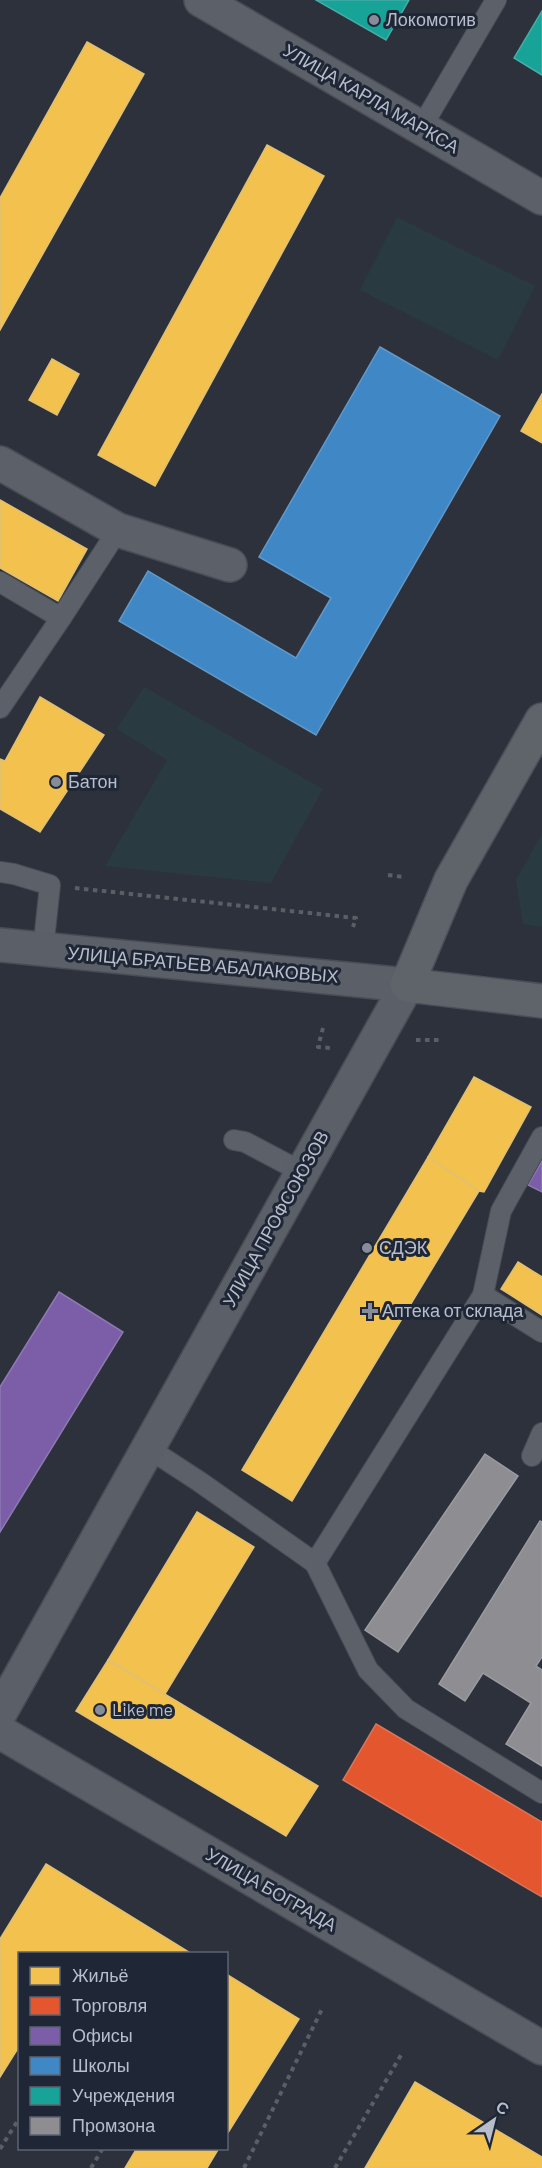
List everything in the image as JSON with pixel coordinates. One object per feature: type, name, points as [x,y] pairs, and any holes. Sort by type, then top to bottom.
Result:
[{"type":"main road","name":"УЛИЦА ПРОФСОЮЗОВ","points":[[407,985],[451,880],[542,720]]},
{"type":"main road","points":[[407,985],[542,1001]]},
{"type":"street","name":"УЛИЦА КАРЛА МАРКСА","points":[[201,0],[542,198]]},
{"type":"street","points":[[0,463],[118,530],[230,566]]},
{"type":"street","name":"УЛИЦА БРАТЬЕВ АБАЛАКОВЫХ","points":[[0,945],[407,985]]},
{"type":"street","name":"УЛИЦА ПРОФСОЮЗОВ","points":[[0,1713],[407,985]]},
{"type":"street","name":"УЛИЦА БОГРАДА","points":[[0,1732],[542,2048]]},
{"type":"lane","points":[[421,128],[496,0]]},
{"type":"lane","points":[[0,708],[118,530]]},
{"type":"lane","points":[[0,582],[61,618]]},
{"type":"lane","points":[[0,872],[50,885],[43,950]]},
{"type":"lane","points":[[315,1563],[483,1295],[501,1211],[542,1137]]},
{"type":"lane","points":[[234,1140],[245,1142],[302,1172]]},
{"type":"lane","points":[[483,1295],[542,1332]]},
{"type":"lane","points":[[532,1456],[542,1433]]},
{"type":"lane","points":[[148,1448],[315,1563],[368,1670],[406,1709],[542,1793]]},
{"type":"path","points":[[388,875],[404,877]]},
{"type":"path","points":[[50,885],[356,918],[353,927]]},
{"type":"path","points":[[323,1028],[318,1047],[330,1048]]},
{"type":"path","points":[[416,1040],[441,1040]]},
{"type":"path","points":[[244,2168],[322,2009]]},
{"type":"path","points":[[335,2168],[401,2055]]},
{"type":"path","points":[[0,2149],[18,2120]]},
{"type":"path","points":[[91,2168],[103,2150]]},
{"type":"shaded area","points":[[397,217],[535,286],[498,360],[360,290]]},
{"type":"shaded area","points":[[144,687],[323,789],[271,883],[105,866],[167,760],[117,729]]},
{"type":"shaded area","points":[[542,834],[542,927],[523,924],[516,880]]},
{"type":"building: Жильё","points":[[87,42],[144,74],[0,330],[0,198]]},
{"type":"building: Жильё","points":[[267,145],[324,176],[155,486],[98,455]]},
{"type":"building: Жильё","points":[[52,359],[79,374],[57,415],[29,400]]},
{"type":"building: Жильё","points":[[542,394],[542,443],[521,431]]},
{"type":"building: Жильё","points":[[0,500],[87,549],[58,601],[0,568]]},
{"type":"building: Жильё","points":[[40,697],[104,735],[40,832],[0,809],[0,759],[5,761]]},
{"type":"building: Жильё","points":[[474,1077],[531,1107],[484,1192],[479,1191],[428,1157]]},
{"type":"building: Жильё","points":[[428,1157],[479,1191],[292,1501],[242,1470]]},
{"type":"building: Жильё","points":[[518,1262],[542,1277],[542,1315],[501,1289]]},
{"type":"building: Жильё","points":[[197,1512],[254,1547],[165,1694],[108,1660]]},
{"type":"building: Жильё","points":[[108,1660],[318,1786],[286,1836],[76,1711]]},
{"type":"building: Жильё","points":[[46,1864],[189,1952],[18,1952],[18,2048],[0,2077],[0,1939]]},
{"type":"building: Жильё","points":[[228,1975],[299,2019],[228,2133]]},
{"type":"building: Жильё","points":[[415,2082],[542,2157],[542,2168],[365,2168]]},
{"type":"building: Жильё","points":[[136,2150],[218,2150],[207,2168],[125,2168]]},
{"type":"building: Торговля","points":[[376,1724],[542,1822],[542,1897],[343,1780]]},
{"type":"building: Офисы","points":[[542,1161],[542,1192],[528,1185]]},
{"type":"building: Офисы","points":[[59,1292],[123,1332],[0,1532],[0,1387]]},
{"type":"building: Школы","points":[[380,347],[500,416],[316,735],[119,621],[148,571],[296,658],[331,598],[259,557]]},
{"type":"building: Учреждения","name":"Локомотив","points":[[316,0],[409,0],[386,40]]},
{"type":"building: Учреждения","points":[[542,11],[542,75],[514,58]]},
{"type":"building: Промзона","points":[[485,1454],[518,1476],[398,1652],[365,1630]]},
{"type":"building: Промзона","points":[[540,1521],[542,1522],[542,1657],[536,1666],[542,1670],[542,1766],[506,1744],[531,1703],[483,1673],[465,1701],[439,1684]]},
{"type":"place","name":"Локомотив","points":[[374,20]]},
{"type":"place","name":"Батон","points":[[56,782]]},
{"type":"place","name":"СДЭК","points":[[367,1248]]},
{"type":"place","name":"Аптека от склада","points":[[370,1311]]},
{"type":"place","name":"Like me","points":[[100,1710]]}]
